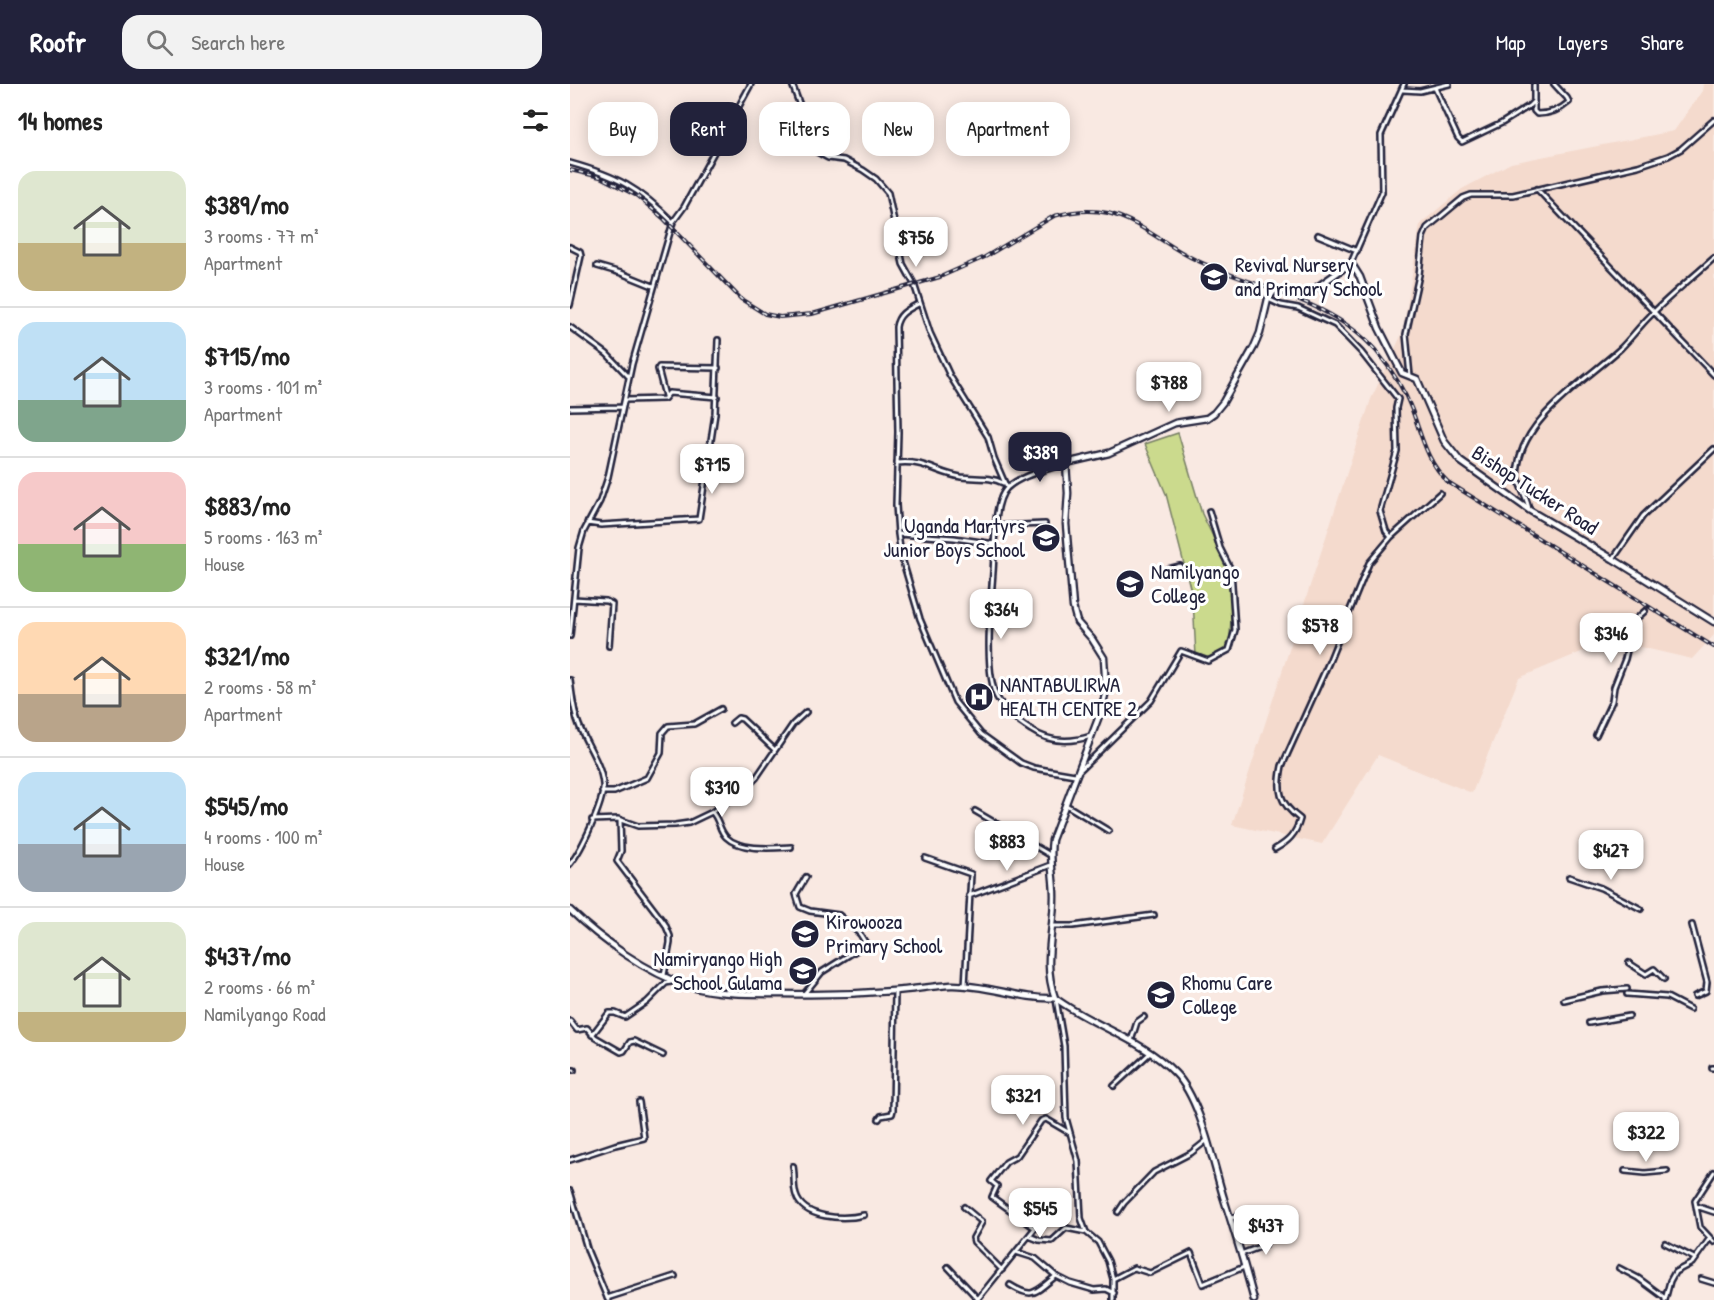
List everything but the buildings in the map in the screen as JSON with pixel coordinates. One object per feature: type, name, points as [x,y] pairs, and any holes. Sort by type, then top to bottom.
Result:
[{"type":"main road","name":"Bishop Tucker Road","points":[[1350,265],[1360,277],[1379,328],[1402,373],[1417,379],[1439,430],[1454,456],[1529,510],[1714,622]]},
{"type":"main road","points":[[1055,998],[1048,971],[1054,892],[1050,855],[1052,840],[1106,691],[1106,668],[1099,649],[1081,628],[1074,613],[1068,561],[1066,463],[1109,453],[1175,423],[1211,416],[1223,402],[1254,348],[1268,299],[1274,291],[1278,289],[1301,293],[1311,292],[1350,265]]},
{"type":"main road","points":[[570,910],[628,956],[691,987],[753,995],[802,995],[965,986],[1055,998],[1150,1053],[1176,1073],[1194,1104],[1231,1218],[1254,1300]]},
{"type":"street","points":[[570,636],[579,548],[587,523],[600,501],[608,477],[629,377],[673,222],[684,207],[751,84]]},
{"type":"street","points":[[792,84],[817,152],[828,158],[844,160],[863,170],[876,178],[888,193],[903,264],[914,284],[927,327],[950,376],[988,437],[1006,486],[996,526],[990,666],[992,682],[998,699],[1017,721],[1051,740],[1068,741],[1091,736]]},
{"type":"street","points":[[1350,265],[1382,192],[1381,135],[1404,84]]},
{"type":"street","points":[[1403,90],[1420,91],[1449,84]]},
{"type":"street","points":[[1534,85],[1534,111],[1537,114],[1568,104],[1567,98],[1554,84]]},
{"type":"street","points":[[1435,88],[1462,142],[1502,123],[1534,101]]},
{"type":"street","points":[[1410,376],[1406,334],[1419,275],[1423,237],[1427,228],[1463,198],[1481,195],[1513,195],[1638,166],[1668,156],[1681,149],[1714,120]]},
{"type":"street","points":[[570,163],[611,176],[635,188],[673,222]]},
{"type":"street","points":[[1537,189],[1714,375]]},
{"type":"street","points":[[1318,236],[1357,251]]},
{"type":"street","points":[[570,247],[580,252],[581,256],[570,304]]},
{"type":"street","points":[[1529,510],[1517,473],[1526,439],[1534,427],[1571,389],[1622,347],[1654,312],[1714,258]]},
{"type":"street","points":[[597,266],[653,286]]},
{"type":"street","points":[[1268,299],[1281,305],[1298,308],[1335,325],[1361,352],[1398,399],[1396,408],[1397,451],[1380,511],[1386,531],[1391,537]]},
{"type":"street","points":[[920,303],[903,313],[896,323],[896,505],[901,555],[920,619],[955,702],[981,734],[1021,763],[1034,768],[1076,775],[1150,701],[1181,651],[1208,661],[1227,653],[1230,649],[1235,630],[1231,570],[1220,548],[1209,511]]},
{"type":"street","points":[[570,327],[607,354],[629,377]]},
{"type":"street","points":[[587,523],[601,525],[699,519],[710,457],[717,397],[718,340]]},
{"type":"street","points":[[665,397],[659,367],[718,368]]},
{"type":"street","points":[[624,400],[635,401],[665,397],[669,393],[717,397]]},
{"type":"street","points":[[570,408],[622,407]]},
{"type":"street","points":[[1613,559],[1643,516],[1714,449]]},
{"type":"street","points":[[897,463],[909,461],[921,463],[961,477],[995,479],[1006,486]]},
{"type":"street","points":[[1006,486],[1066,463]]},
{"type":"street","points":[[1275,849],[1287,842],[1298,828],[1300,819],[1285,806],[1280,794],[1279,781],[1282,766],[1329,662],[1369,563],[1391,537],[1440,493]]},
{"type":"street","points":[[996,526],[1045,524]]},
{"type":"street","points":[[898,534],[995,544]]},
{"type":"street","points":[[1168,569],[1180,566]]},
{"type":"street","points":[[574,600],[606,601],[612,604],[609,646]]},
{"type":"street","points":[[1596,735],[1612,701],[1614,687],[1631,633],[1637,625],[1636,619],[1645,611]]},
{"type":"street","points":[[570,680],[578,722],[599,769],[603,786],[579,852],[570,864]]},
{"type":"street","points":[[602,792],[614,792],[647,778],[661,753],[662,730],[668,726],[694,724],[720,709]]},
{"type":"street","points":[[592,820],[620,820],[638,826],[684,825],[712,812],[746,788],[761,772],[793,724],[806,712]]},
{"type":"street","points":[[732,723],[738,718],[742,719],[775,750]]},
{"type":"street","points":[[1064,804],[1109,831]]},
{"type":"street","points":[[975,811],[1050,855]]},
{"type":"street","points":[[712,812],[717,817],[724,835],[729,839],[755,848],[791,847]]},
{"type":"street","points":[[620,820],[621,850],[617,861],[664,924],[670,936],[664,975]]},
{"type":"street","points":[[925,858],[970,872],[965,986]]},
{"type":"street","points":[[969,896],[1051,865]]},
{"type":"street","points":[[802,995],[822,972],[860,948],[865,940],[839,915],[810,911],[800,907],[796,894],[806,877]]},
{"type":"street","points":[[1569,877],[1601,888],[1641,909]]},
{"type":"street","points":[[1052,926],[1073,926],[1154,915]]},
{"type":"street","points":[[1692,925],[1707,982],[1706,992],[1695,996]]},
{"type":"street","points":[[1629,963],[1646,974],[1654,969],[1664,979]]},
{"type":"street","points":[[592,1035],[609,1013],[627,1016],[647,1002],[666,983],[671,982]]},
{"type":"street","points":[[1564,1000],[1602,991],[1627,989]]},
{"type":"street","points":[[879,1119],[881,1116],[892,1114],[893,1110],[895,991]]},
{"type":"street","points":[[1627,994],[1667,997],[1690,1009]]},
{"type":"street","points":[[1055,998],[1064,1046],[1065,1110],[1078,1161],[1079,1204],[1086,1232]]},
{"type":"street","points":[[1589,1023],[1629,1016]]},
{"type":"street","points":[[1131,1042],[1137,1022],[1144,1017]]},
{"type":"street","points":[[570,1021],[576,1030],[587,1028],[592,1035],[621,1052],[630,1042],[634,1041],[663,1055]]},
{"type":"street","points":[[1114,1086],[1150,1053]]},
{"type":"street","points":[[570,1160],[644,1138],[639,1102]]},
{"type":"street","points":[[948,1267],[978,1300],[1034,1227],[992,1197],[997,1186],[992,1181],[1006,1162],[1017,1156],[1028,1137],[1044,1119],[1069,1132]]},
{"type":"street","points":[[1118,1212],[1154,1172],[1191,1153],[1206,1141]]},
{"type":"street","points":[[793,1166],[796,1195],[810,1211],[826,1216],[864,1215]]},
{"type":"street","points":[[1624,1171],[1645,1173],[1667,1171]]},
{"type":"street","points":[[1714,1172],[1695,1201],[1700,1227],[1714,1242]]},
{"type":"street","points":[[570,1191],[588,1252],[608,1299],[675,1276]]},
{"type":"street","points":[[1696,1206],[1714,1212]]},
{"type":"street","points":[[964,1207],[982,1222],[973,1238],[974,1242],[1002,1270]]},
{"type":"street","points":[[1231,1218],[1252,1213],[1258,1223]]},
{"type":"street","points":[[1028,1236],[1052,1241],[1066,1228],[1086,1232],[1098,1242],[1103,1250],[1113,1279],[1113,1300]]},
{"type":"street","points":[[1619,1268],[1638,1278],[1666,1299],[1670,1281],[1676,1272],[1696,1259],[1710,1238]]},
{"type":"street","points":[[1241,1254],[1264,1246],[1266,1241]]},
{"type":"street","points":[[1665,1243],[1696,1259]]},
{"type":"street","points":[[1015,1252],[1035,1258],[1056,1276],[1080,1287],[1094,1290],[1106,1289],[1114,1293]]},
{"type":"street","points":[[1113,1279],[1134,1268],[1150,1273],[1191,1253],[1203,1284],[1244,1267]]},
{"type":"street","points":[[1010,1285],[1024,1295],[1032,1295],[1056,1276]]},
{"type":"street","points":[[1701,1279],[1714,1283]]},
{"type":"shaded area","points":[[1703,84],[1714,84],[1714,635],[1692,659],[1610,640],[1519,678],[1472,793],[1378,755],[1322,844],[1232,825],[1371,399],[1403,332],[1420,224],[1462,189],[1511,163],[1674,131],[1702,91]]},
{"type":"green space","points":[[1178,433],[1202,514],[1228,567],[1232,604],[1229,649],[1210,660],[1196,656],[1193,599],[1166,494],[1145,444]]},
{"type":"railway","points":[[570,170],[600,177],[637,196],[664,219],[741,299],[765,314],[780,317],[812,314],[940,277],[985,257],[1054,216],[1088,211],[1120,217],[1196,260],[1316,307],[1359,334],[1377,352],[1397,379],[1409,402],[1430,458],[1448,482],[1714,647]]},
{"type":"place","name":"Revival Nursery and Primary School","points":[[1214,277]]},
{"type":"place","name":"Uganda Martyrs Junior Boys School","points":[[1046,538]]},
{"type":"place","name":"Namilyango College","points":[[1130,584]]},
{"type":"place","name":"NANTABULIRWA HEALTH CENTRE 2","points":[[979,697]]},
{"type":"place","name":"Kirowooza Primary School","points":[[805,934]]},
{"type":"place","name":"Namiryango High School Gulama","points":[[803,971]]},
{"type":"place","name":"Rhomu Care College","points":[[1161,995]]}]
